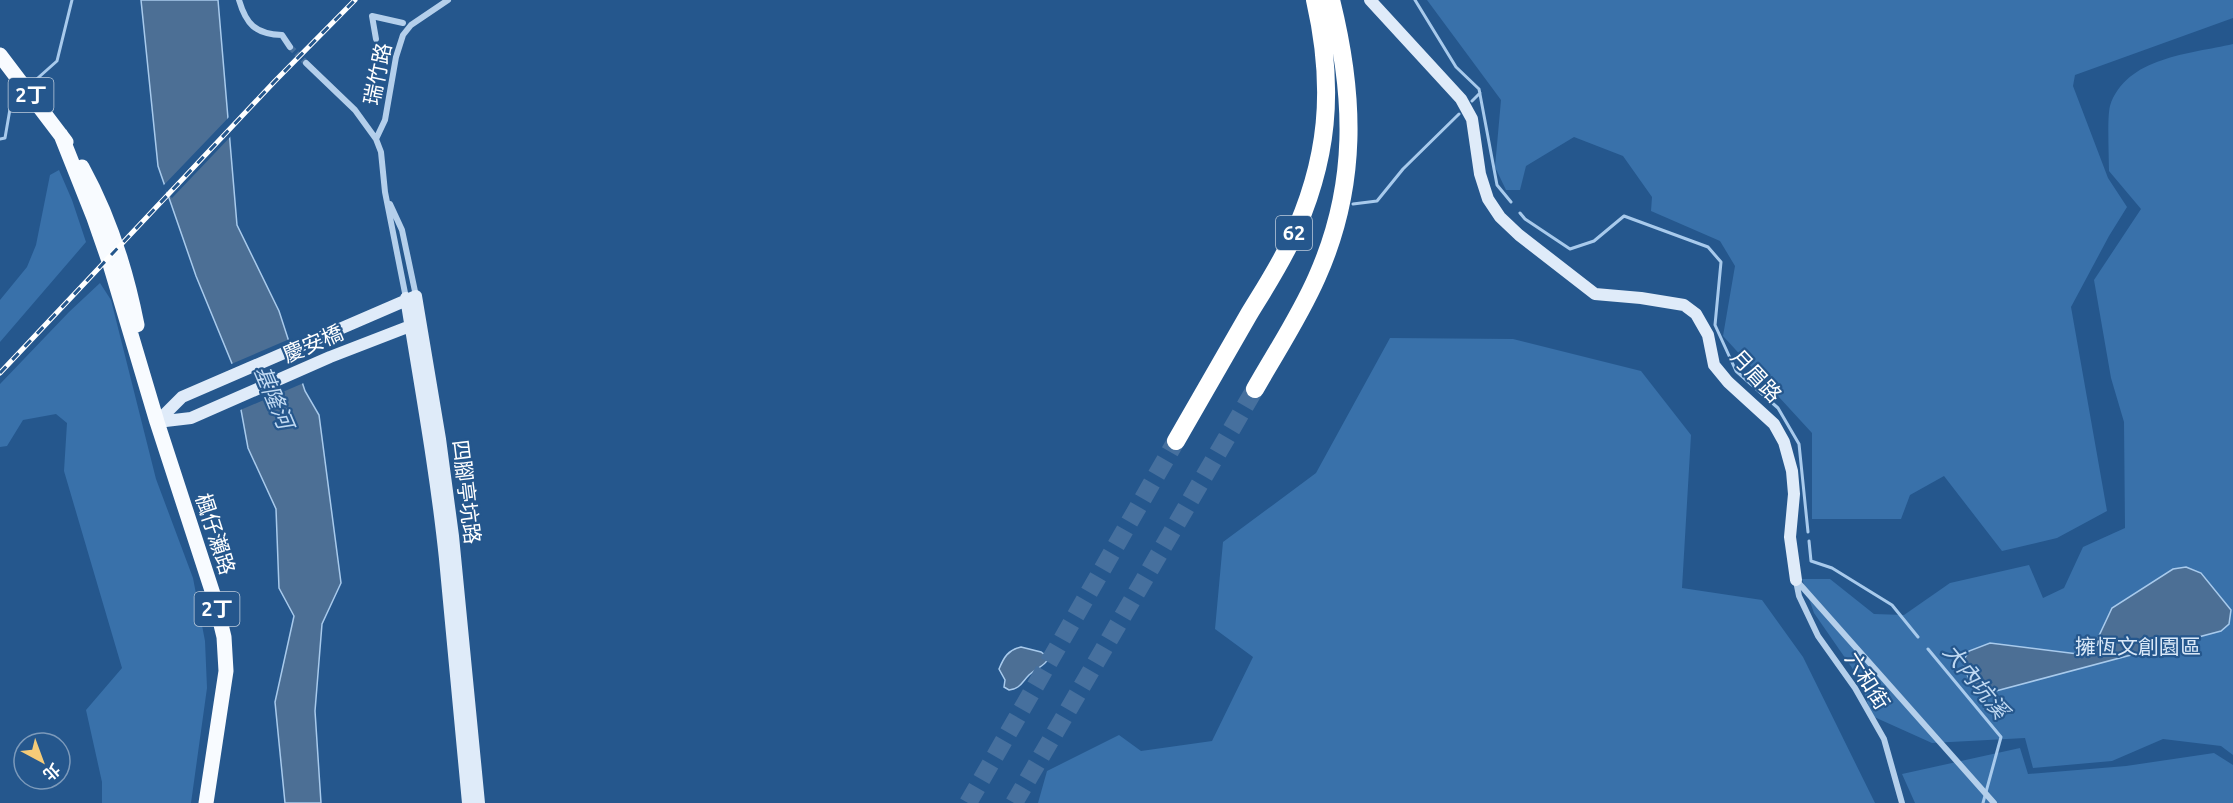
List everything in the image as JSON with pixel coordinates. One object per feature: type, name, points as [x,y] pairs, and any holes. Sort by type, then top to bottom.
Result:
[{"type":"highway","name":"62","points":[[1176,441],[1289,245],[1316,176],[1327,105],[1327,69],[1324,36],[1315,0]]},
{"type":"highway","name":"62","points":[[1255,389],[1318,276],[1333,236],[1342,199],[1348,163],[1350,125],[1347,76],[1331,0]]},
{"type":"main road","name":"楓仔瀨路","points":[[0,55],[62,135],[110,264],[157,422],[215,600],[224,637],[225,671],[206,803]]},
{"type":"street","points":[[239,0],[245,18],[251,25],[273,35],[282,35],[290,47]]},
{"type":"street","name":"瑞竹路","points":[[376,139],[385,120],[396,57],[403,35],[411,25],[448,0]]},
{"type":"street","name":"月眉路","points":[[1370,0],[1461,99],[1472,119],[1480,174],[1488,199],[1510,227],[1595,294],[1684,305],[1696,314],[1708,335],[1714,365],[1728,382],[1774,424],[1784,442],[1792,471],[1794,494],[1790,537],[1796,580]]},
{"type":"street","points":[[376,39],[372,16],[403,23]]},
{"type":"street","points":[[306,63],[355,110],[376,139]]},
{"type":"street","name":"四腳亭坑路","points":[[376,139],[381,152],[385,192],[411,297]]},
{"type":"street","name":"四腳亭坑路","points":[[385,192],[402,230],[411,297],[440,439],[453,536],[479,803]]},
{"type":"street","name":"慶安橋","points":[[157,422],[182,397],[411,297]]},
{"type":"street","name":"四腳亭坑路","points":[[416,324],[445,558],[468,803]]},
{"type":"street","name":"慶安橋","points":[[157,422],[191,418],[330,357],[416,324]]},
{"type":"street","points":[[1796,580],[1994,803]]},
{"type":"street","name":"六和街","points":[[1796,580],[1799,596],[1818,636],[1855,688],[1884,740],[1902,803]]},
{"type":"green space","points":[[1427,0],[2233,0],[2233,18],[2075,75],[2073,86],[2108,178],[2127,207],[2071,307],[2107,511],[2057,538],[2002,551],[1944,476],[1910,495],[1901,519],[1812,519],[1812,433],[1723,336],[1735,266],[1720,241],[1651,211],[1652,197],[1623,156],[1574,137],[1526,166],[1520,190],[1506,190],[1495,167],[1501,100]]},
{"type":"green space","name":"擁恆文創園區","points":[[2233,44],[2233,755],[2221,746],[2163,739],[2112,761],[2033,768],[2025,738],[1932,743],[1872,716],[1859,678],[1814,613],[1802,579],[1830,579],[1874,614],[1904,615],[1950,583],[2029,565],[2043,598],[2064,588],[2083,547],[2125,528],[2124,422],[2111,378],[2094,280],[2141,209],[2109,171],[2110,106],[2118,90],[2130,77],[2145,67],[2179,55]]},
{"type":"green space","points":[[59,170],[86,242],[0,342],[0,300],[27,267],[36,245],[50,175]]},
{"type":"green space","points":[[100,283],[111,300],[156,479],[193,578],[205,641],[207,688],[191,803],[102,803],[102,782],[86,710],[122,668],[64,471],[67,423],[56,414],[23,420],[7,446],[0,447],[0,384]]},
{"type":"green space","points":[[1390,338],[1513,339],[1641,371],[1691,435],[1682,588],[1762,600],[1803,657],[1875,803],[1038,803],[1047,771],[1119,735],[1141,751],[1212,741],[1253,657],[1215,629],[1223,542],[1316,473]]},
{"type":"green space","points":[[2020,748],[2028,774],[2126,766],[2214,753],[2233,765],[2233,803],[1915,803],[1902,774]]},
{"type":"water","name":"基隆河","points":[[141,0],[218,0],[237,225],[279,311],[305,391],[319,415],[341,583],[322,624],[315,711],[321,803],[285,803],[275,702],[294,616],[279,588],[276,509],[248,448],[233,366],[196,276],[158,166]]},
{"type":"water","points":[[2186,567],[2201,573],[2231,610],[2229,624],[2221,631],[1981,695],[1971,687],[1963,661],[1969,651],[1990,643],[2078,654],[2087,653],[2096,642],[2112,608],[2173,569]]},
{"type":"water","points":[[1021,647],[1041,652],[1049,658],[1018,687],[1009,690],[1004,687],[1005,680],[999,669],[1007,655]]},
{"type":"pier","points":[[231,115],[233,134],[172,198],[162,187]]},
{"type":"pier","points":[[292,338],[306,382],[238,411],[229,365]]},
{"type":"waterway","points":[[30,85],[57,61],[72,0]]},
{"type":"waterway","name":"大內坑溪","points":[[1415,0],[1456,67],[1479,89],[1497,185],[1511,202]]},
{"type":"waterway","points":[[1472,101],[1480,93]]},
{"type":"waterway","points":[[0,139],[5,138],[10,109],[23,94]]},
{"type":"waterway","points":[[1353,204],[1377,201],[1403,169],[1459,114]]},
{"type":"waterway","name":"大內坑溪","points":[[1520,213],[1525,219],[1570,249],[1594,241],[1624,216],[1708,247],[1721,262],[1715,325],[1736,371],[1778,408],[1799,444],[1808,532]]},
{"type":"waterway","name":"大內坑溪","points":[[1809,541],[1811,561],[1832,568],[1892,605],[1918,637]]},
{"type":"waterway","name":"大內坑溪","points":[[1928,649],[2001,737],[1983,803]]},
{"type":"tunnel","points":[[290,47],[306,63]]},
{"type":"tunnel","points":[[1014,803],[1255,389]]},
{"type":"tunnel","points":[[968,803],[1176,441]]},
{"type":"railway","points":[[0,373],[275,81],[355,0]]}]
